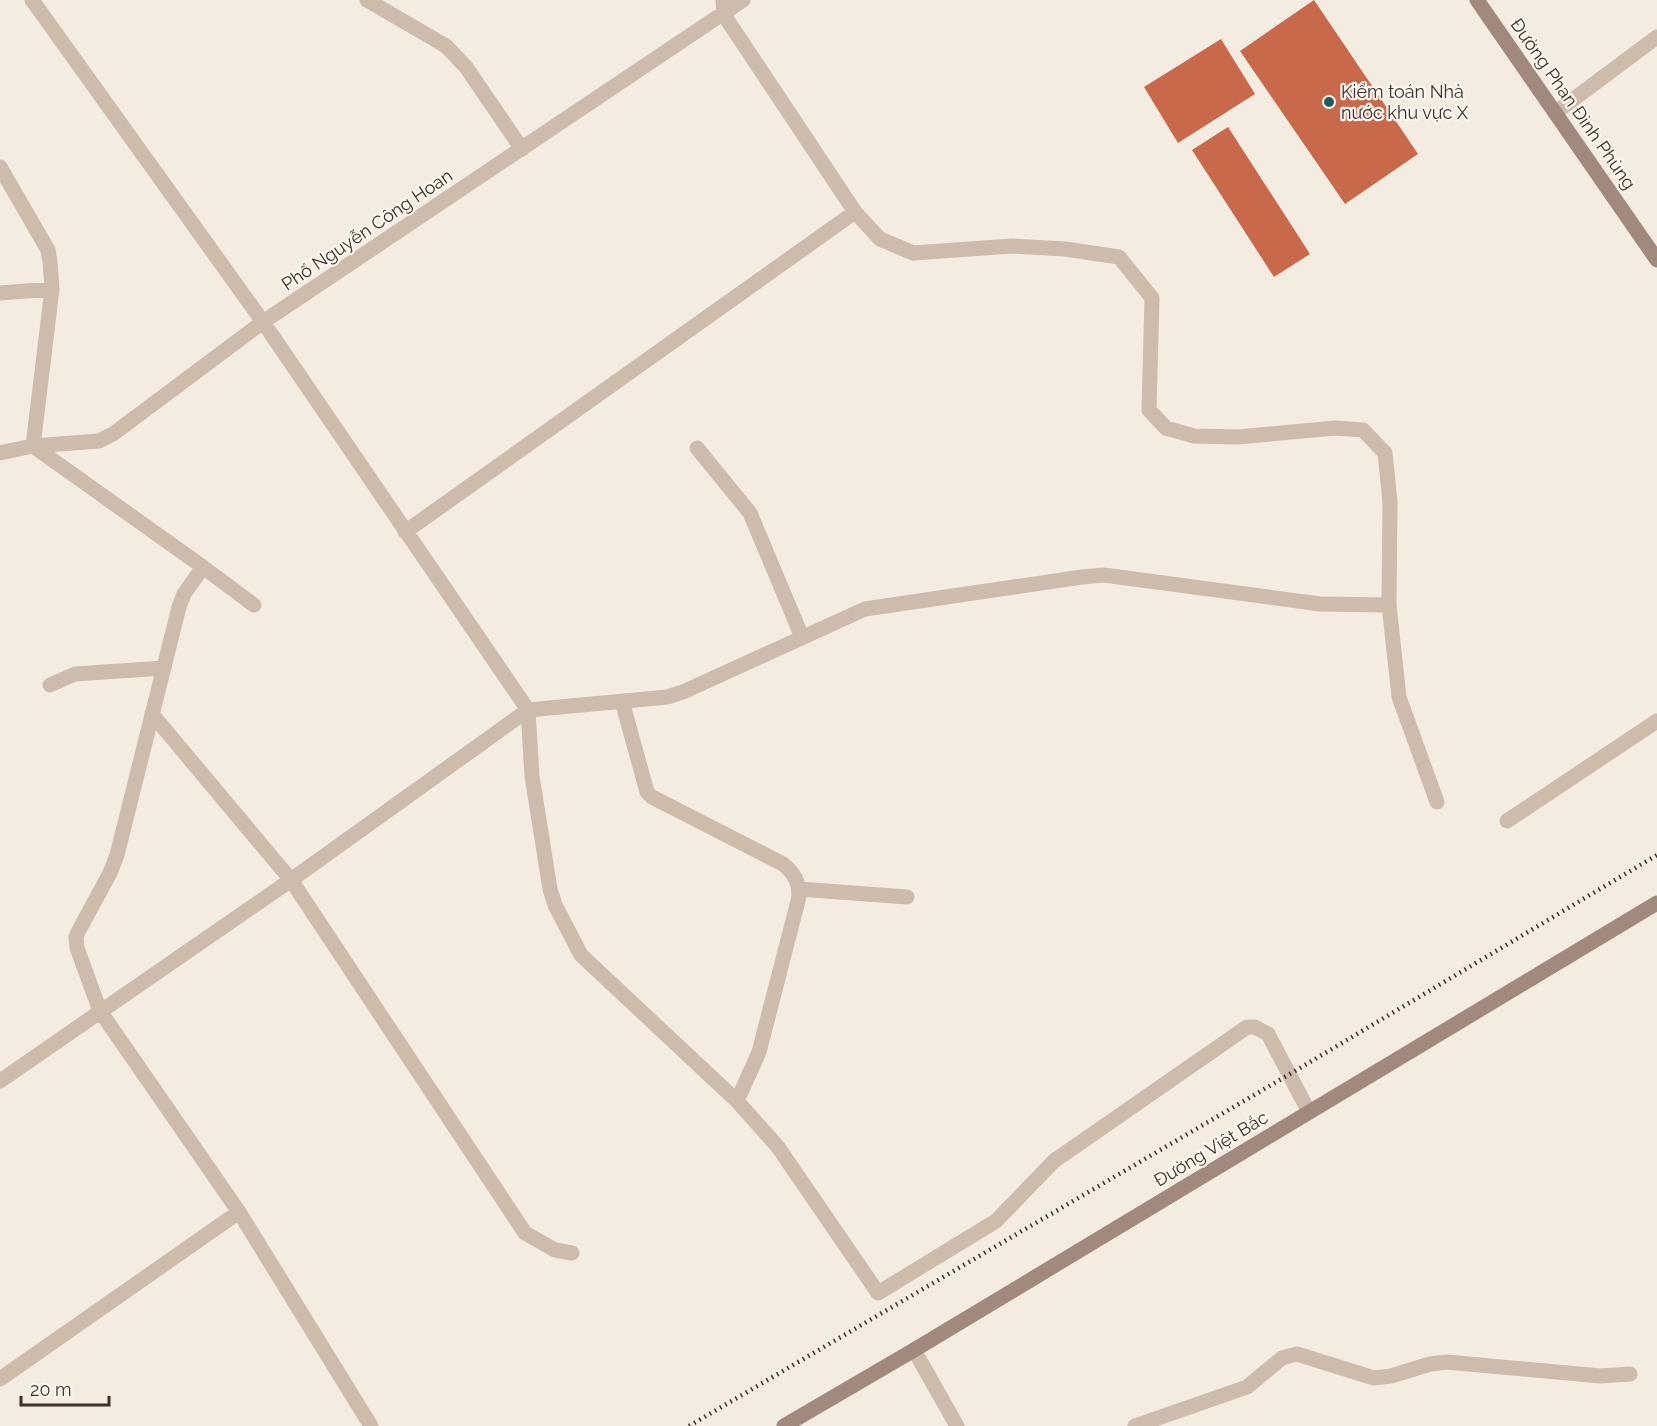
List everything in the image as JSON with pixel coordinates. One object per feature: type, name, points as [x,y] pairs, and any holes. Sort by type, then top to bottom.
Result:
[{"type":"street","points":[[32,0],[263,322],[528,710],[532,776],[550,889],[555,905],[581,955],[737,1101],[778,1147],[878,1293],[996,1221],[1054,1161],[1247,1027],[1255,1027],[1268,1034],[1309,1112]]},
{"type":"street","points":[[367,0],[446,46],[466,67],[522,149]]},
{"type":"street","name":"Phố Nguyễn Công Hoan","points":[[0,453],[33,446],[99,441],[114,434],[263,322],[522,149],[724,7],[743,0]]},
{"type":"street","name":"Đường Phan Đình Phùng","points":[[1477,0],[1657,260]]},
{"type":"street","points":[[724,7],[855,212],[880,239],[913,253],[1012,246],[1065,249],[1119,257],[1152,298],[1149,410],[1166,428],[1194,436],[1238,437],[1335,428],[1363,430],[1385,453],[1390,502],[1389,605],[1399,697],[1437,802]]},
{"type":"street","points":[[1555,113],[1657,37]]},
{"type":"street","points":[[0,167],[48,250],[50,262],[52,290],[33,446],[254,605]]},
{"type":"street","points":[[405,532],[855,212]]},
{"type":"street","points":[[0,293],[52,290]]},
{"type":"street","points":[[697,448],[750,513],[802,637]]},
{"type":"street","points":[[203,567],[184,594],[114,864],[76,937],[77,948],[100,1011],[239,1212],[371,1426]]},
{"type":"street","points":[[0,1081],[291,880],[528,710],[667,698],[865,609],[881,605],[1104,575],[1320,604],[1389,605]]},
{"type":"street","points":[[50,685],[75,674],[164,668]]},
{"type":"street","points":[[622,701],[647,792],[652,797],[783,864],[795,874],[799,897],[759,1052],[737,1101]]},
{"type":"street","points":[[153,714],[291,880],[525,1233],[555,1250],[572,1253]]},
{"type":"street","points":[[1507,821],[1657,721]]},
{"type":"street","points":[[799,889],[907,897]]},
{"type":"street","name":"Đường Việt Bắc","points":[[784,1426],[1657,903]]},
{"type":"street","points":[[0,1379],[239,1212]]},
{"type":"street","points":[[914,1350],[957,1426]]},
{"type":"street","points":[[1135,1426],[1247,1387],[1282,1358],[1297,1354],[1374,1378],[1447,1362],[1601,1376],[1630,1374]]},
{"type":"building","name":"Kiểm toán Nhà nước khu vực X","points":[[1314,0],[1418,154],[1345,204],[1240,51]]},
{"type":"building","points":[[1221,39],[1255,94],[1178,143],[1144,87]]},
{"type":"building","points":[[1228,127],[1310,254],[1274,277],[1192,150]]},
{"type":"railway","points":[[689,1426],[1290,1074],[1657,855]]},
{"type":"place","name":"Kiểm toán Nhà nước khu vực X","points":[[1329,102]]}]
